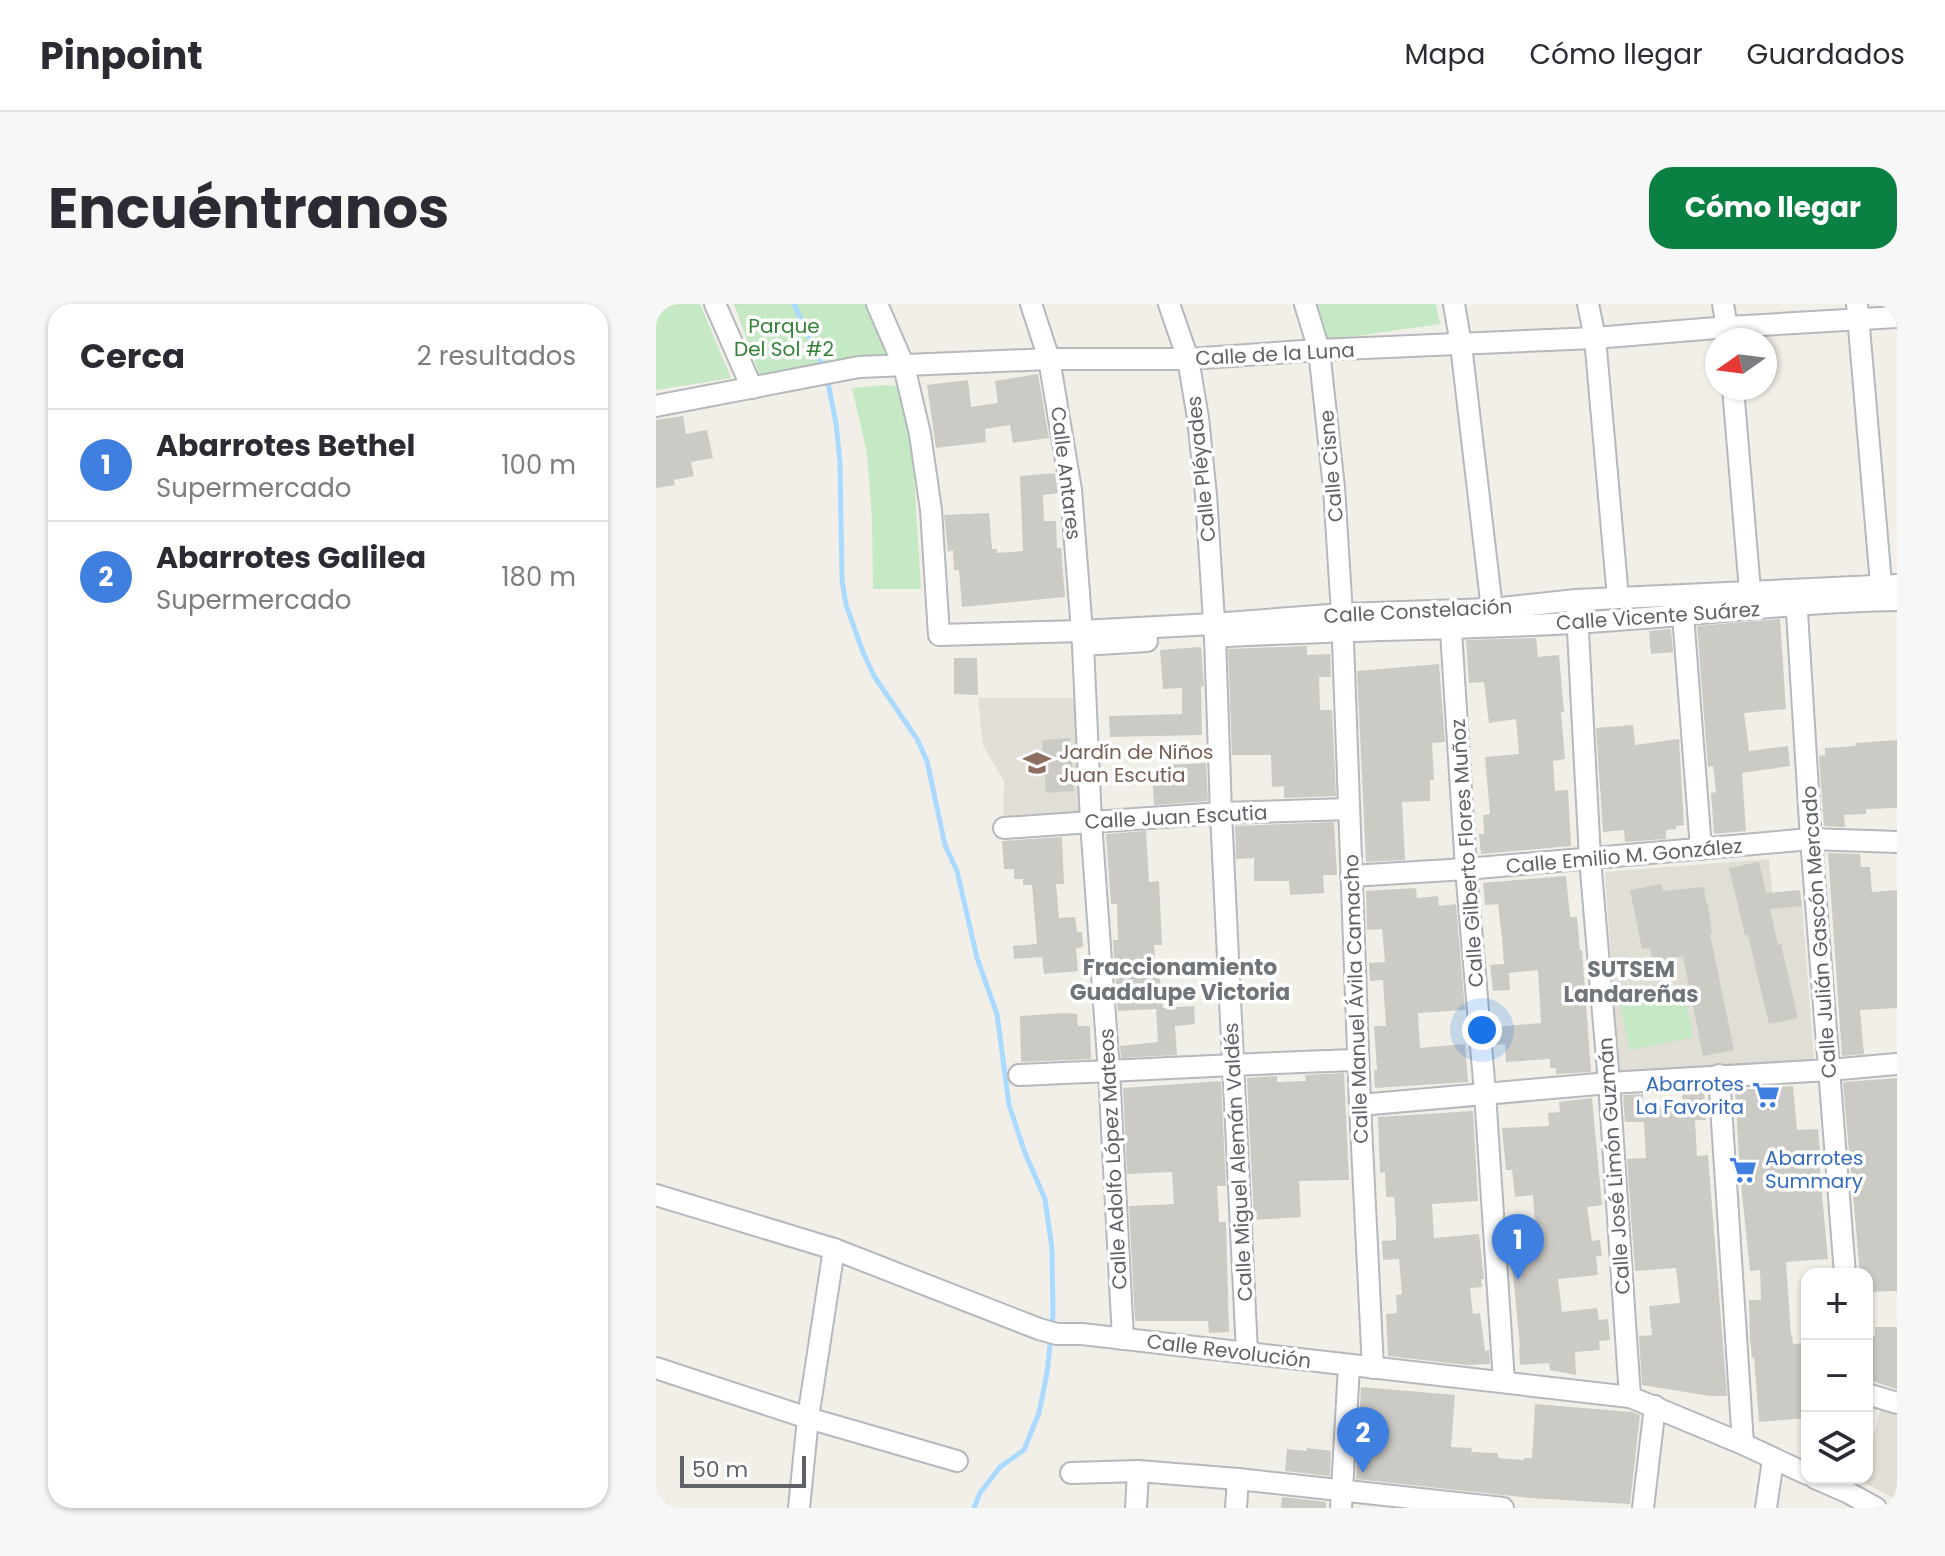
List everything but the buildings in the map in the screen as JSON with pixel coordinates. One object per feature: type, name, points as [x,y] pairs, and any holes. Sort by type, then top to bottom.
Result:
[{"type":"street","points":[[715,304],[752,388]]},
{"type":"street","points":[[877,304],[904,366]]},
{"type":"street","name":"Calle Antares","points":[[1031,304],[1049,359],[1071,490],[1082,638]]},
{"type":"street","name":"Calle Pléyades","points":[[1169,304],[1188,359],[1198,418],[1214,630]]},
{"type":"street","name":"Calle Cisne","points":[[1305,304],[1319,350],[1334,488],[1342,622]]},
{"type":"street","points":[[1454,304],[1492,609]]},
{"type":"street","points":[[1588,304],[1595,338],[1618,598]]},
{"type":"street","points":[[1723,304],[1727,328]]},
{"type":"street","points":[[1850,594],[1889,584],[1859,311]]},
{"type":"street","name":"Calle de la Luna","points":[[1762,328],[1859,311],[1897,317]]},
{"type":"street","name":"Calle de la Luna","points":[[656,406],[859,367],[1049,359],[1188,359],[1319,350],[1705,335]]},
{"type":"street","name":"Calle Constelación","points":[[904,366],[920,434],[931,510],[939,635],[1082,638],[1342,622],[1451,619],[1492,609],[1576,600],[1618,598],[1682,604],[1750,591],[1796,598]]},
{"type":"street","points":[[1734,400],[1750,591]]},
{"type":"street","name":"Calle Vicente Suárez","points":[[1451,619],[1577,623],[1682,604],[1850,594],[1897,600]]},
{"type":"street","name":"Calle Julián Gascón Mercado","points":[[1796,598],[1811,839],[1845,1268]]},
{"type":"street","name":"Calle José Limón Guzmán","points":[[1576,600],[1590,859],[1630,1397]]},
{"type":"street","points":[[1682,604],[1701,849]]},
{"type":"street","name":"Calle Gilberto Flores Muñoz","points":[[1451,619],[1504,1382]]},
{"type":"street","name":"Calle Manuel Ávila Camacho","points":[[1342,622],[1373,1368]]},
{"type":"street","name":"Calle Miguel Alemán Valdés","points":[[1214,630],[1247,1353]]},
{"type":"street","name":"Calle Adolfo López Mateos","points":[[1082,638],[1123,1339]]},
{"type":"street","name":"Calle Juan Escutia","points":[[1004,828],[1221,813],[1349,809]]},
{"type":"street","name":"Calle Emilio M. González","points":[[1351,876],[1811,839],[1897,842]]},
{"type":"street","points":[[1019,1075],[1358,1060]]},
{"type":"street","points":[[1360,1105],[1609,1083],[1897,1064]]},
{"type":"street","points":[[1719,1075],[1743,1444]]},
{"type":"street","name":"Calle Revolución","points":[[656,1195],[834,1249],[1057,1334],[1082,1334],[1630,1397],[1801,1472]]},
{"type":"street","points":[[799,1508],[808,1418],[834,1249]]},
{"type":"street","points":[[1341,1500],[1349,1366]]},
{"type":"street","points":[[656,1368],[808,1418],[957,1461]]},
{"type":"street","points":[[1873,1396],[1897,1403]]},
{"type":"street","points":[[1643,1508],[1655,1406]]},
{"type":"street","points":[[1766,1508],[1773,1460]]},
{"type":"street","points":[[1071,1473],[1138,1471],[1238,1479],[1341,1500],[1503,1508]]},
{"type":"street","points":[[1136,1508],[1138,1471]]},
{"type":"street","points":[[1236,1508],[1238,1479]]},
{"type":"street","points":[[1848,1485],[1876,1508]]},
{"type":"shaded area","name":"Jardín de Niños Juan Escutia","points":[[978,698],[1078,698],[1081,812],[1003,819],[1004,781],[983,745]]},
{"type":"shaded area","points":[[1769,859],[1774,908],[1802,906],[1814,1060],[1619,1074],[1605,872]]},
{"type":"shaded area","points":[[1880,1410],[1897,1415],[1897,1500],[1868,1484],[1873,1484],[1873,1439]]},
{"type":"green space","points":[[656,304],[700,304],[731,378],[656,390]]},
{"type":"green space","name":"Parque Del Sol #2","points":[[734,304],[866,304],[888,356],[760,376]]},
{"type":"green space","points":[[1318,304],[1436,304],[1440,324],[1328,340]]},
{"type":"green space","points":[[898,386],[913,458],[921,589],[873,589],[867,453],[852,388]]},
{"type":"green space","points":[[1683,987],[1693,1037],[1630,1050],[1619,1000]]},
{"type":"waterway","points":[[794,304],[823,368]]},
{"type":"waterway","points":[[827,378],[840,462],[842,580],[846,605],[874,676],[917,739],[927,761],[945,845],[957,871],[977,958],[997,1014],[1009,1105],[1045,1199],[1052,1249],[1052,1327]]},
{"type":"waterway","points":[[974,1508],[980,1493],[1000,1467],[1024,1450],[1039,1413],[1051,1337]]},
{"type":"place","name":"Jardín de Niños Juan Escutia","points":[[1037,763]]},
{"type":"place","name":"Abarrotes La Favorita","points":[[1766,1095]]},
{"type":"place","name":"Abarrotes Summary","points":[[1743,1170]]},
{"type":"place","name":"Abarrotes Bethel","points":[[1518,1280]]},
{"type":"place","name":"Abarrotes Galilea","points":[[1363,1473]]},
{"type":"district","name":"Fraccionamiento Guadalupe Victoria","points":[[1180,980]]},
{"type":"district","name":"SUTSEM Landareñas","points":[[1631,982]]}]
